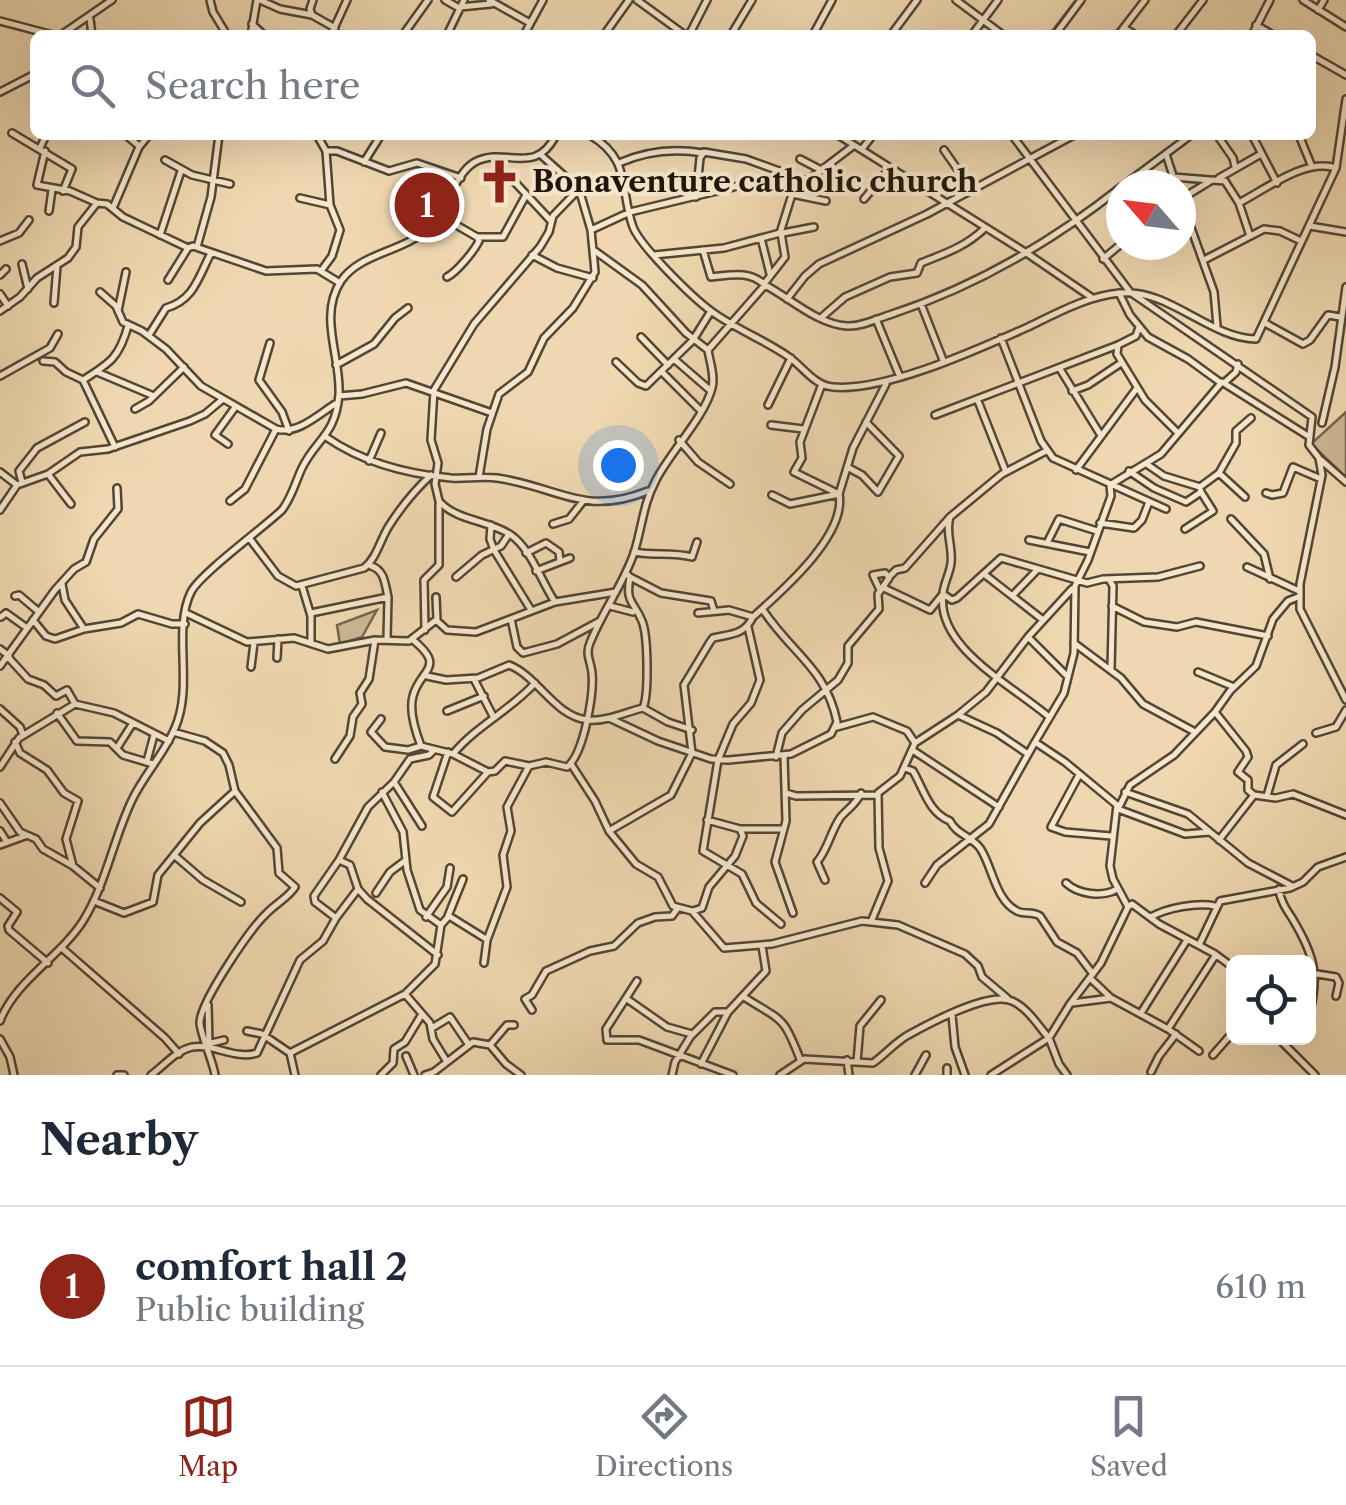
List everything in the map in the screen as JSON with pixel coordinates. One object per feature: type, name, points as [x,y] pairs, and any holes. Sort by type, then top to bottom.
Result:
[{"type":"street","points":[[65,30],[90,18],[112,0]]},
{"type":"street","points":[[210,0],[224,30]]},
{"type":"street","points":[[251,30],[259,0],[312,15],[331,30]]},
{"type":"street","points":[[312,15],[313,0]]},
{"type":"street","points":[[334,30],[347,0]]},
{"type":"street","points":[[407,30],[426,3],[415,0]]},
{"type":"street","points":[[445,0],[460,8],[496,4]]},
{"type":"street","points":[[449,30],[464,0]]},
{"type":"street","points":[[489,0],[530,23]]},
{"type":"street","points":[[526,30],[543,0]]},
{"type":"street","points":[[608,30],[629,0]]},
{"type":"street","points":[[637,0],[680,30]]},
{"type":"street","points":[[690,30],[707,0]]},
{"type":"street","points":[[734,30],[752,0]]},
{"type":"street","points":[[816,30],[832,0]]},
{"type":"street","points":[[895,30],[917,0]]},
{"type":"street","points":[[956,0],[996,30]]},
{"type":"street","points":[[976,30],[998,0]]},
{"type":"street","points":[[1058,30],[1081,0]]},
{"type":"street","points":[[1127,30],[1124,28],[1145,0]]},
{"type":"street","points":[[1180,30],[1202,0]]},
{"type":"street","points":[[1254,30],[1270,0]]},
{"type":"street","points":[[1303,0],[1346,26]]},
{"type":"street","points":[[1318,10],[1324,0]]},
{"type":"street","points":[[90,18],[91,30]]},
{"type":"street","points":[[0,21],[35,30]]},
{"type":"street","points":[[252,24],[259,30]]},
{"type":"street","points":[[1256,25],[1264,30]]},
{"type":"street","points":[[1316,58],[1346,74]]},
{"type":"street","points":[[0,92],[30,77]]},
{"type":"street","points":[[600,140],[619,163],[634,231],[654,254],[712,311],[790,358],[822,384],[833,387],[886,384],[1092,298],[1119,293],[1148,297],[1252,340],[1258,338],[1336,168],[1346,99]]},
{"type":"street","points":[[12,133],[72,168],[63,191]]},
{"type":"street","points":[[45,140],[37,184],[114,208],[123,217],[188,248],[198,247],[266,271],[321,271],[340,283]]},
{"type":"street","points":[[132,140],[140,147]]},
{"type":"street","points":[[114,208],[145,140]]},
{"type":"street","points":[[198,247],[218,140]]},
{"type":"street","points":[[320,140],[326,151],[330,205],[339,226],[332,256],[321,271]]},
{"type":"street","points":[[364,162],[376,140]]},
{"type":"street","points":[[542,155],[552,140]]},
{"type":"street","points":[[845,140],[1092,298]]},
{"type":"street","points":[[862,149],[869,140]]},
{"type":"street","points":[[1016,140],[1130,292],[1311,416],[1308,445],[1346,482]]},
{"type":"street","points":[[787,299],[819,264],[1064,140]]},
{"type":"street","points":[[1144,170],[1184,140]]},
{"type":"street","points":[[1220,140],[1235,167]]},
{"type":"street","points":[[1254,140],[1277,183]]},
{"type":"street","points":[[1302,140],[1312,167]]},
{"type":"street","points":[[619,163],[653,152],[678,150],[746,158],[792,177],[810,180],[853,146]]},
{"type":"street","points":[[326,151],[336,150],[392,172],[417,163],[461,178]]},
{"type":"street","points":[[350,156],[370,150]]},
{"type":"street","points":[[944,150],[972,189]]},
{"type":"street","points":[[696,197],[703,153]]},
{"type":"street","points":[[1166,154],[1171,170]]},
{"type":"street","points":[[1196,191],[1261,154]]},
{"type":"street","points":[[0,1021],[3,1005],[62,949],[94,901],[124,819],[150,763],[174,732],[184,691],[190,594],[198,582],[287,503],[301,469],[326,437],[338,399],[330,329],[340,283],[363,263],[412,242],[439,215],[469,166],[480,160],[542,155],[579,188],[595,251],[593,278],[544,338],[528,372],[501,390],[492,413],[479,477]]},
{"type":"street","points":[[800,159],[823,171]]},
{"type":"street","points":[[165,160],[182,170],[230,184]]},
{"type":"street","points":[[1238,203],[1312,167],[1336,168]]},
{"type":"street","points":[[864,199],[890,168]]},
{"type":"street","points":[[160,235],[182,170]]},
{"type":"street","points":[[510,176],[551,221]]},
{"type":"street","points":[[708,350],[784,258],[781,234],[792,194],[792,177]]},
{"type":"street","points":[[1196,180],[1228,182],[1250,236]]},
{"type":"street","points":[[591,230],[630,212],[750,183]]},
{"type":"street","points":[[368,566],[387,528],[408,498],[433,475],[438,463],[431,440],[434,390],[474,324],[546,240],[551,221],[579,188]]},
{"type":"street","points":[[50,211],[52,190]]},
{"type":"street","points":[[792,194],[826,201]]},
{"type":"street","points":[[476,237],[506,236],[526,195]]},
{"type":"street","points":[[300,198],[330,205]]},
{"type":"street","points":[[702,250],[710,276],[744,274],[822,317],[848,326],[921,304],[1025,252],[1106,198]]},
{"type":"street","points":[[0,311],[36,278],[74,252],[78,228],[97,203]]},
{"type":"street","points":[[439,215],[479,241],[458,270],[446,277]]},
{"type":"street","points":[[1,239],[18,233],[29,220]]},
{"type":"street","points":[[1308,226],[1346,232]]},
{"type":"street","points":[[654,254],[702,250],[814,227]]},
{"type":"street","points":[[822,317],[845,296],[890,277],[917,274],[924,262],[955,252],[985,228]]},
{"type":"street","points":[[1204,260],[1270,228],[1301,241]]},
{"type":"street","points":[[760,238],[770,275]]},
{"type":"street","points":[[1196,239],[1214,292],[1217,326]]},
{"type":"street","points":[[168,280],[188,248]]},
{"type":"street","points":[[595,251],[642,286],[693,340],[708,350],[713,374],[701,412],[651,490],[628,575],[628,597],[643,624],[647,696],[643,708]]},
{"type":"street","points":[[148,336],[166,308],[180,304],[188,296],[211,254]]},
{"type":"street","points":[[532,255],[557,268],[593,278]]},
{"type":"street","points":[[22,264],[28,289]]},
{"type":"street","points":[[54,303],[57,266]]},
{"type":"street","points":[[0,275],[6,269]]},
{"type":"street","points":[[118,311],[126,272]]},
{"type":"street","points":[[1322,423],[1335,367],[1346,287]]},
{"type":"street","points":[[100,292],[118,311],[120,320],[148,336],[201,386],[276,428],[289,431],[338,399],[402,383],[434,390],[492,413]]},
{"type":"street","points":[[1119,293],[1148,337],[1308,436]]},
{"type":"street","points":[[0,294],[8,306]]},
{"type":"street","points":[[921,304],[943,360]]},
{"type":"street","points":[[336,365],[374,344],[408,308]]},
{"type":"street","points":[[616,362],[643,386],[693,340],[712,311]]},
{"type":"street","points":[[1265,323],[1303,344],[1328,315],[1342,316]]},
{"type":"street","points":[[876,319],[900,378]]},
{"type":"street","points":[[83,380],[108,366],[128,326]]},
{"type":"street","points":[[935,415],[1118,346],[1136,336],[1139,327]]},
{"type":"street","points":[[0,376],[50,348],[58,334]]},
{"type":"street","points":[[642,338],[668,365]]},
{"type":"street","points":[[1001,338],[1046,451],[1061,464],[1166,509]]},
{"type":"street","points":[[270,343],[259,380],[282,412],[289,431]]},
{"type":"street","points":[[1118,346],[1121,363],[1151,407],[1178,433]]},
{"type":"street","points":[[768,405],[790,358]]},
{"type":"street","points":[[674,359],[710,391]]},
{"type":"street","points":[[43,361],[55,362],[83,380],[114,447]]},
{"type":"street","points":[[1072,391],[1121,363]]},
{"type":"street","points":[[135,409],[184,368]]},
{"type":"street","points":[[1110,484],[1161,454],[1237,368]]},
{"type":"street","points":[[1237,368],[1237,390]]},
{"type":"street","points":[[1060,369],[1101,436]]},
{"type":"street","points":[[96,372],[154,396]]},
{"type":"street","points":[[662,372],[701,412]]},
{"type":"street","points":[[822,384],[800,442],[803,456],[794,472],[839,494]]},
{"type":"street","points":[[609,832],[668,800],[692,753],[692,730],[684,698],[689,676],[714,638],[748,627],[832,532],[847,468],[886,384]]},
{"type":"street","points":[[1076,470],[1138,388]]},
{"type":"street","points":[[0,510],[20,484],[48,474],[80,452],[114,447],[200,417],[224,398]]},
{"type":"street","points":[[978,401],[1006,472]]},
{"type":"street","points":[[228,444],[215,434],[236,406]]},
{"type":"street","points":[[1128,471],[1183,501],[1192,501],[1219,473],[1236,444],[1236,430],[1251,418]]},
{"type":"street","points":[[20,484],[19,471],[33,452],[85,422]]},
{"type":"street","points":[[847,468],[862,475],[878,492],[898,456],[866,422]]},
{"type":"street","points":[[771,425],[804,429]]},
{"type":"street","points":[[230,501],[244,489],[276,428]]},
{"type":"street","points":[[369,461],[381,433]]},
{"type":"street","points":[[326,437],[369,461],[433,475],[534,486],[557,496],[621,502],[651,490]]},
{"type":"street","points":[[680,440],[698,462],[730,484]]},
{"type":"street","points":[[794,912],[775,862],[784,829],[786,793],[780,756],[782,733],[845,671],[848,646],[878,608],[880,590],[889,578],[911,562],[950,517],[1006,472],[1046,451]]},
{"type":"street","points":[[1319,458],[1321,479],[1299,594],[1307,625],[1346,700]]},
{"type":"street","points":[[1147,464],[1164,476],[1200,490],[1214,511],[1185,530]]},
{"type":"street","points":[[1266,492],[1279,495],[1285,491],[1293,467],[1321,479]]},
{"type":"street","points":[[0,472],[20,484]]},
{"type":"street","points":[[1219,473],[1245,497]]},
{"type":"street","points":[[48,474],[71,504]]},
{"type":"street","points":[[425,630],[424,580],[439,564],[439,502],[433,475]]},
{"type":"street","points":[[871,922],[888,881],[879,848],[876,796],[904,768],[914,747],[980,697],[1076,582],[1111,493],[1110,484]]},
{"type":"street","points":[[0,666],[74,569],[86,562],[94,540],[118,510],[117,488]]},
{"type":"street","points":[[772,494],[790,504],[839,494]]},
{"type":"street","points":[[554,524],[569,519],[584,500]]},
{"type":"street","points":[[439,502],[453,512],[492,524],[509,534],[526,553],[555,602]]},
{"type":"street","points":[[1048,541],[1059,518],[1098,527],[1134,528],[1149,502]]},
{"type":"street","points":[[880,590],[884,588],[930,610],[943,594],[952,560],[950,517]]},
{"type":"street","points":[[1232,519],[1264,554],[1270,579]]},
{"type":"street","points":[[492,524],[490,539],[494,550],[531,610]]},
{"type":"street","points":[[456,578],[482,555],[504,544],[509,534]]},
{"type":"street","points":[[250,539],[278,576],[293,585],[302,586],[368,566],[377,568],[384,577],[388,597],[387,639]]},
{"type":"street","points":[[1030,540],[1090,552]]},
{"type":"street","points":[[634,552],[672,552],[692,557],[697,542]]},
{"type":"street","points":[[526,553],[546,543],[558,552],[560,561]]},
{"type":"street","points":[[536,570],[570,558]]},
{"type":"street","points":[[943,594],[954,600],[1001,558],[1086,583],[1108,578],[1144,579],[1200,566]]},
{"type":"street","points":[[1247,567],[1299,594]]},
{"type":"street","points":[[1013,595],[1038,569]]},
{"type":"street","points":[[880,590],[873,575],[885,573],[889,578]]},
{"type":"street","points":[[984,574],[1043,620]]},
{"type":"street","points":[[572,764],[588,720],[592,676],[587,652],[608,606],[628,575]]},
{"type":"street","points":[[628,575],[661,593],[712,600],[714,611]]},
{"type":"street","points":[[1108,578],[1113,586],[1111,669]]},
{"type":"street","points":[[925,882],[949,854],[989,824],[1064,693],[1074,643],[1076,582]]},
{"type":"street","points":[[62,584],[66,600],[84,628]]},
{"type":"street","points":[[302,586],[311,613],[311,641]]},
{"type":"street","points":[[436,596],[437,620],[447,630],[470,633],[555,602],[616,592]]},
{"type":"street","points":[[943,594],[950,633],[1049,718]]},
{"type":"street","points":[[1128,907],[1111,873],[1111,836],[1125,792],[1139,778],[1162,765],[1256,666],[1278,612],[1299,594]]},
{"type":"street","points":[[15,596],[39,612]]},
{"type":"street","points":[[311,613],[388,597]]},
{"type":"street","points":[[608,606],[636,613]]},
{"type":"street","points":[[1112,606],[1144,622],[1177,627],[1196,622],[1268,636]]},
{"type":"street","points":[[763,609],[781,637],[827,688],[837,726]]},
{"type":"street","points":[[698,613],[729,610],[753,617]]},
{"type":"street","points":[[1,616],[6,613],[27,628]]},
{"type":"street","points":[[186,613],[254,643],[294,638],[328,649],[375,640],[413,640],[428,654],[426,676],[412,705],[422,746]]},
{"type":"street","points":[[33,619],[50,638],[121,623],[138,614],[186,624]]},
{"type":"street","points":[[511,619],[517,647],[523,653],[557,644],[602,621]]},
{"type":"street","points":[[413,640],[437,620]]},
{"type":"street","points":[[748,627],[760,680],[751,703],[732,724],[718,760],[703,851],[742,874],[756,903],[780,924]]},
{"type":"street","points":[[1028,637],[1068,678]]},
{"type":"street","points":[[277,658],[278,639]]},
{"type":"street","points":[[335,758],[350,736],[352,720],[362,704],[360,694],[369,679],[375,640]]},
{"type":"street","points":[[252,667],[254,643]]},
{"type":"street","points":[[1074,643],[1111,669],[1138,700],[1196,732]]},
{"type":"street","points":[[0,649],[28,679],[44,685],[54,695],[67,690],[75,704]]},
{"type":"street","points":[[426,676],[446,680],[474,678],[509,665],[555,702],[588,720],[643,708],[692,730]]},
{"type":"street","points":[[1198,672],[1234,687]]},
{"type":"street","points":[[474,678],[493,716]]},
{"type":"street","points":[[488,772],[452,812],[433,797],[450,753],[536,683]]},
{"type":"street","points":[[446,711],[484,696]]},
{"type":"street","points":[[0,767],[24,735],[75,704],[100,708],[169,740]]},
{"type":"street","points":[[1316,734],[1336,727],[1346,710]]},
{"type":"street","points":[[1215,712],[1248,754],[1238,772],[1248,780],[1248,790],[1254,795],[1293,794],[1346,816]]},
{"type":"street","points":[[56,713],[77,742],[104,740],[126,757],[150,763]]},
{"type":"street","points":[[1,715],[18,724],[24,735]]},
{"type":"street","points":[[958,715],[997,733],[1028,754]]},
{"type":"street","points":[[609,718],[652,739],[718,760],[780,756],[824,738],[837,726],[873,718],[908,732],[914,747],[999,807]]},
{"type":"street","points":[[382,720],[371,732],[385,747],[408,750],[422,746],[450,753],[488,772],[495,772],[508,761],[529,766],[543,762],[560,767],[572,764]]},
{"type":"street","points":[[117,748],[133,723]]},
{"type":"street","points":[[174,732],[199,738],[219,749],[230,765],[235,791],[276,848],[279,873],[295,889],[262,918],[208,1002],[209,1046],[216,1075]]},
{"type":"street","points":[[150,763],[153,733]]},
{"type":"street","points":[[16,742],[20,753],[47,770],[64,793],[78,801],[66,839],[74,866]]},
{"type":"street","points":[[1036,742],[1112,799],[1118,809],[1185,834],[1210,832]]},
{"type":"street","points":[[1267,796],[1278,762],[1303,744]]},
{"type":"street","points":[[336,918],[314,899],[364,812],[410,759],[434,750]]},
{"type":"street","points":[[572,764],[596,801],[609,832],[636,864],[658,877],[677,909]]},
{"type":"street","points":[[484,963],[487,940],[507,887],[503,855],[510,831],[507,808],[529,766]]},
{"type":"street","points":[[904,768],[916,775],[938,814],[982,849],[1006,900],[1017,911],[1040,916],[1057,942],[1077,953],[1111,998],[1168,1029],[1199,1052]]},
{"type":"street","points":[[1079,775],[1051,827],[1111,836]]},
{"type":"street","points":[[394,782],[422,826]]},
{"type":"street","points":[[94,901],[124,913],[153,902],[157,877],[200,823],[235,791]]},
{"type":"street","points":[[382,792],[403,832],[418,904],[426,917],[441,925]]},
{"type":"street","points":[[1125,792],[1180,810],[1248,863],[1292,886]]},
{"type":"street","points":[[786,793],[876,796]]},
{"type":"street","points":[[825,880],[817,862],[826,852],[842,815],[861,793]]},
{"type":"street","points":[[1219,840],[1254,795]]},
{"type":"street","points":[[0,803],[18,830],[100,888]]},
{"type":"street","points":[[707,820],[740,828],[784,829]]},
{"type":"street","points":[[677,909],[702,908],[709,888],[742,841],[740,828]]},
{"type":"street","points":[[0,831],[3,843],[28,835]]},
{"type":"street","points":[[174,856],[203,880],[241,902]]},
{"type":"street","points":[[1199,945],[1220,901],[1292,886],[1303,882],[1318,867],[1346,857]]},
{"type":"street","points":[[339,860],[350,866],[358,889],[392,921],[438,955]]},
{"type":"street","points":[[376,892],[390,872],[406,860]]},
{"type":"street","points":[[426,917],[447,887],[450,868]]},
{"type":"street","points":[[290,1052],[405,994],[434,964],[441,925],[463,879]]},
{"type":"street","points":[[1066,883],[1097,896],[1118,888]]},
{"type":"street","points":[[151,1075],[195,1047],[257,1053],[300,960],[324,941],[358,889]]},
{"type":"street","points":[[1279,889],[1280,899],[1309,955]]},
{"type":"street","points":[[0,898],[17,912],[8,926]]},
{"type":"street","points":[[991,1075],[1049,1038],[1092,976],[1132,904],[1226,962]]},
{"type":"street","points":[[1151,917],[1204,904],[1215,906]]},
{"type":"street","points":[[532,1010],[526,999],[546,971],[614,946],[633,926],[649,918],[672,916],[677,909]]},
{"type":"street","points":[[692,911],[724,948],[762,946],[862,921],[898,926],[965,954],[994,989],[1039,1024],[1067,1075]]},
{"type":"street","points":[[448,916],[487,940]]},
{"type":"street","points":[[0,922],[48,963]]},
{"type":"street","points":[[1141,1013],[1187,940]]},
{"type":"street","points":[[701,1064],[728,1012],[766,971],[762,946]]},
{"type":"street","points":[[62,949],[179,1054]]},
{"type":"street","points":[[1168,1029],[1216,955]]},
{"type":"street","points":[[1316,978],[1336,977],[1336,996]]},
{"type":"street","points":[[637,981],[605,1032],[607,1040],[635,1039],[733,1075]]},
{"type":"street","points":[[405,994],[432,1028],[433,1039],[448,1062]]},
{"type":"street","points":[[744,997],[788,1026],[800,1059]]},
{"type":"street","points":[[627,998],[667,1027],[692,1035]]},
{"type":"street","points":[[1070,1004],[1111,998]]},
{"type":"street","points":[[780,1075],[800,1059],[874,1063],[911,1033],[981,1002],[1009,999]]},
{"type":"street","points":[[858,1062],[860,1026],[880,1000]]},
{"type":"street","points":[[672,1075],[678,1056],[692,1035],[715,1012],[728,1012]]},
{"type":"street","points":[[382,1075],[393,1063],[394,1049],[405,1042],[423,1014]]},
{"type":"street","points":[[952,1014],[955,1047],[965,1075]]},
{"type":"street","points":[[432,1028],[450,1017],[469,1045]]},
{"type":"street","points":[[490,1044],[508,1024],[514,1025]]},
{"type":"street","points":[[246,1031],[265,1036],[290,1052],[295,1075]]},
{"type":"street","points":[[1151,1072],[1176,1034]]},
{"type":"street","points":[[0,1039],[15,1074]]},
{"type":"street","points":[[209,1046],[224,1040]]},
{"type":"street","points":[[1213,1055],[1226,1040]]},
{"type":"street","points":[[427,1075],[474,1041],[490,1044],[521,1075]]},
{"type":"street","points":[[1285,1045],[1315,1075]]},
{"type":"street","points":[[915,1075],[926,1055]]},
{"type":"street","points":[[406,1056],[414,1075]]},
{"type":"street","points":[[846,1060],[849,1075]]},
{"type":"street","points":[[116,1075],[124,1075]]},
{"type":"shaded area","points":[[1346,412],[1346,477],[1311,444]]},
{"type":"shaded area","points":[[377,610],[362,637],[340,644],[337,625]]},
{"type":"waterway","points":[[1053,30],[1076,0]]},
{"type":"waterway","points":[[1080,7],[1085,0]]},
{"type":"place","name":"Bonaventure catholic church","points":[[499,181]]},
{"type":"place","name":"comfort hall 2","points":[[427,205]]}]
